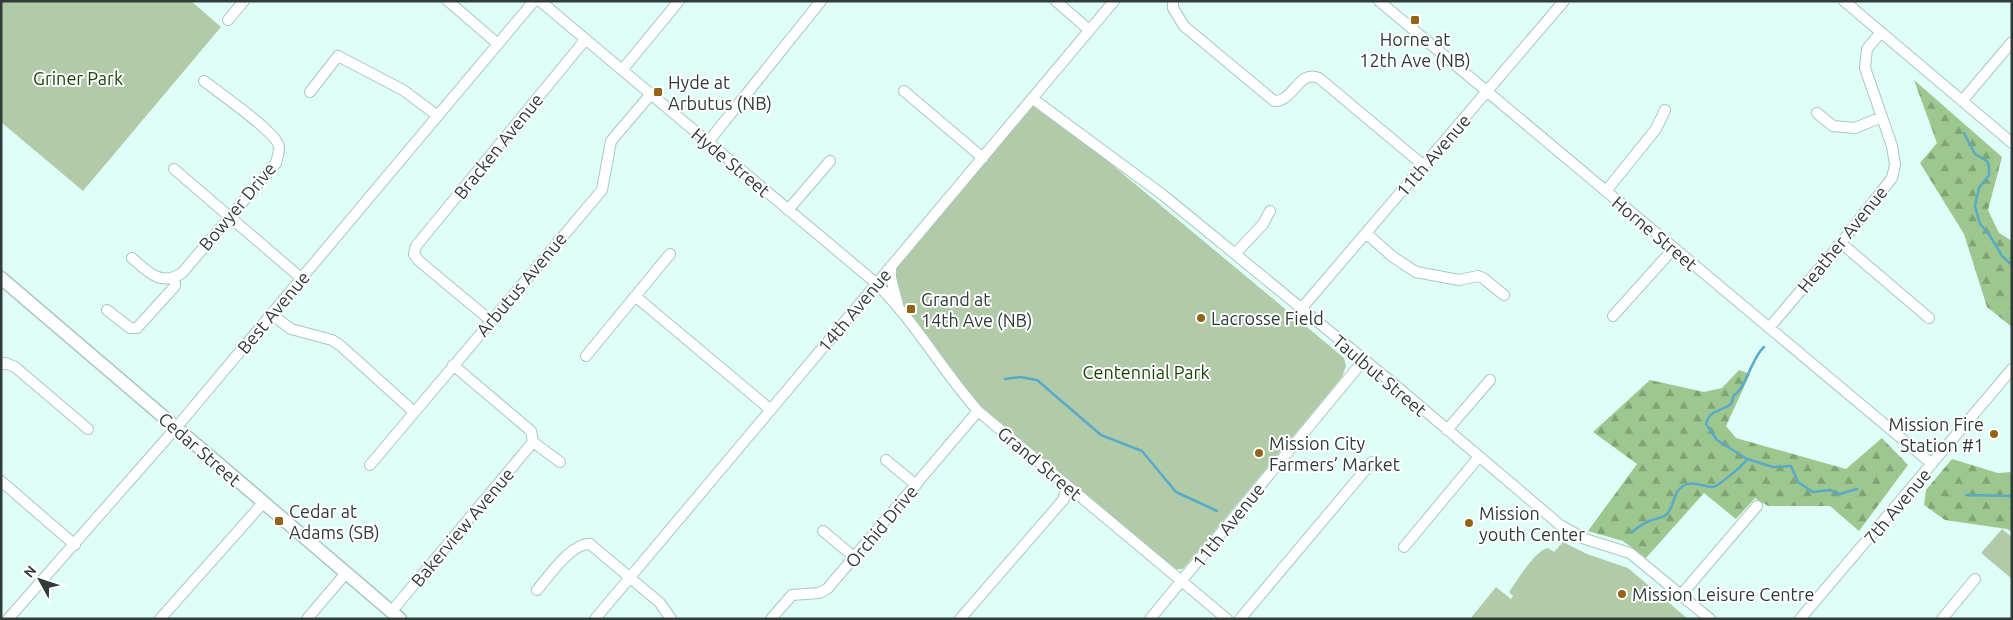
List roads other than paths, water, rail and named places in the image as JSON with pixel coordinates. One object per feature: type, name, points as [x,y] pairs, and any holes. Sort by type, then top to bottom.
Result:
[{"type":"main road","name":"Cedar Street","points":[[1,278],[396,615]]},
{"type":"street","points":[[228,20],[244,1]]},
{"type":"street","points":[[448,1],[498,44]]},
{"type":"street","name":"Best Avenue","points":[[8,619],[75,545],[175,428],[534,1]]},
{"type":"street","name":"Hyde Street","points":[[540,1],[877,284]]},
{"type":"street","points":[[622,70],[680,1]]},
{"type":"street","points":[[708,142],[821,1]]},
{"type":"street","points":[[1056,1],[1090,30]]},
{"type":"street","name":"14th Avenue","points":[[595,619],[1114,1]]},
{"type":"street","points":[[1173,1],[1173,8],[1184,26],[1274,101],[1286,98],[1306,76],[1312,75],[1319,78],[1423,165]]},
{"type":"street","name":"11th Avenue","points":[[1301,310],[1564,1]]},
{"type":"street","name":"Horne Street","points":[[1385,3],[1488,92],[1932,464]]},
{"type":"street","points":[[1850,3],[1881,32],[2012,143]]},
{"type":"street","name":"Heather Avenue","points":[[1769,328],[1841,243],[1892,178],[1895,165],[1892,146],[1865,68],[1867,49],[1881,32]]},
{"type":"street","name":"Bracken Avenue","points":[[490,320],[419,260],[414,254],[416,246],[585,40]]},
{"type":"street","points":[[1962,101],[2012,42]]},
{"type":"street","points":[[310,92],[338,56],[403,90],[438,116]]},
{"type":"street","name":"Bowyer Drive","points":[[107,310],[130,328],[137,328],[175,286],[175,278],[182,273],[276,163],[278,143],[267,131],[204,81]]},
{"type":"street","points":[[904,91],[983,158]]},
{"type":"street","name":"Arbutus Avenue","points":[[370,464],[602,190],[611,142],[651,94]]},
{"type":"street","name":"Taulbut Street","points":[[1033,98],[1163,195],[1560,525],[1584,539],[1630,553],[1710,619]]},
{"type":"street","points":[[1606,191],[1656,129],[1665,110]]},
{"type":"street","points":[[1816,113],[1833,126],[1855,128],[1882,117]]},
{"type":"street","points":[[788,210],[830,161]]},
{"type":"street","points":[[174,169],[301,278]]},
{"type":"street","points":[[1235,254],[1263,224],[1270,211]]},
{"type":"street","points":[[1366,233],[1393,257],[1416,272],[1428,276],[1459,280],[1478,276],[1504,295]]},
{"type":"street","points":[[1841,243],[1929,318]]},
{"type":"street","points":[[1613,316],[1674,248]]},
{"type":"street","points":[[586,356],[670,254]]},
{"type":"street","points":[[132,258],[153,277],[175,278]]},
{"type":"street","points":[[891,266],[891,278],[899,306]]},
{"type":"street","name":"Grand Street","points":[[877,284],[899,306],[956,385],[978,411],[1227,619]]},
{"type":"street","points":[[636,296],[770,410]]},
{"type":"street","points":[[271,314],[291,329],[332,340],[341,346],[414,412]]},
{"type":"street","name":"11th Avenue","points":[[1150,619],[1363,361]]},
{"type":"street","points":[[1,365],[5,363],[15,367],[88,429]]},
{"type":"street","points":[[453,365],[531,431],[533,442],[560,462]]},
{"type":"street","name":"7th Avenue","points":[[1803,615],[2012,369]]},
{"type":"street","points":[[1446,430],[1490,380]]},
{"type":"street","name":"Orchid Drive","points":[[771,619],[792,595],[819,592],[827,589],[978,411]]},
{"type":"street","name":"Bakerview Avenue","points":[[396,615],[533,442]]},
{"type":"street","points":[[1404,547],[1478,458]]},
{"type":"street","points":[[886,460],[916,485]]},
{"type":"street","points":[[1240,619],[1372,462]]},
{"type":"street","points":[[1,481],[75,545]]},
{"type":"street","points":[[960,619],[1064,498],[1066,485]]},
{"type":"street","points":[[160,619],[263,503]]},
{"type":"street","points":[[1681,595],[1757,506]]},
{"type":"street","points":[[823,531],[854,557]]},
{"type":"street","points":[[538,590],[573,549],[585,543],[590,544],[660,603],[670,619]]},
{"type":"street","points":[[307,619],[346,573]]},
{"type":"street","points":[[1942,619],[1975,578]]},
{"type":"street","points":[[1803,615],[1816,619]]},
{"type":"waterway","points":[[1964,133],[1975,154],[1987,161],[1989,166],[1989,175],[1979,188],[1975,206],[1980,224],[1989,234],[2002,256],[2012,265]]},
{"type":"waterway","points":[[1747,459],[1717,440],[1706,424],[1713,413],[1731,404],[1734,395],[1742,387],[1756,358],[1764,347]]},
{"type":"waterway","points":[[1005,379],[1020,377],[1037,380],[1101,435],[1142,451],[1176,492],[1217,511]]},
{"type":"waterway","points":[[1632,532],[1647,522],[1666,515],[1677,492],[1686,484],[1716,486],[1747,459],[1773,467],[1791,466],[1798,482],[1813,492],[1830,490],[1840,494],[1857,489]]},
{"type":"waterway","points":[[1966,495],[2012,496]]},
{"type":"place","name":"Horne at 12th Ave (NB)","points":[[1415,20]]},
{"type":"place","name":"Hyde at Arbutus (NB)","points":[[658,92]]},
{"type":"place","name":"Grand at 14th Ave (NB)","points":[[911,309]]},
{"type":"place","name":"Lacrosse Field","points":[[1201,318]]},
{"type":"place","name":"Mission Fire Station #1","points":[[1994,434]]},
{"type":"place","name":"Mission City Farmers’ Market","points":[[1259,453]]},
{"type":"place","name":"Cedar at Adams (SB)","points":[[279,521]]},
{"type":"place","name":"Mission youth Center","points":[[1469,523]]},
{"type":"place","name":"Mission Leisure Centre","points":[[1622,594]]},
{"type":"park label","name":"Griner Park","points":[[78,78]]},
{"type":"park label","name":"Centennial Park","points":[[1146,372]]}]
